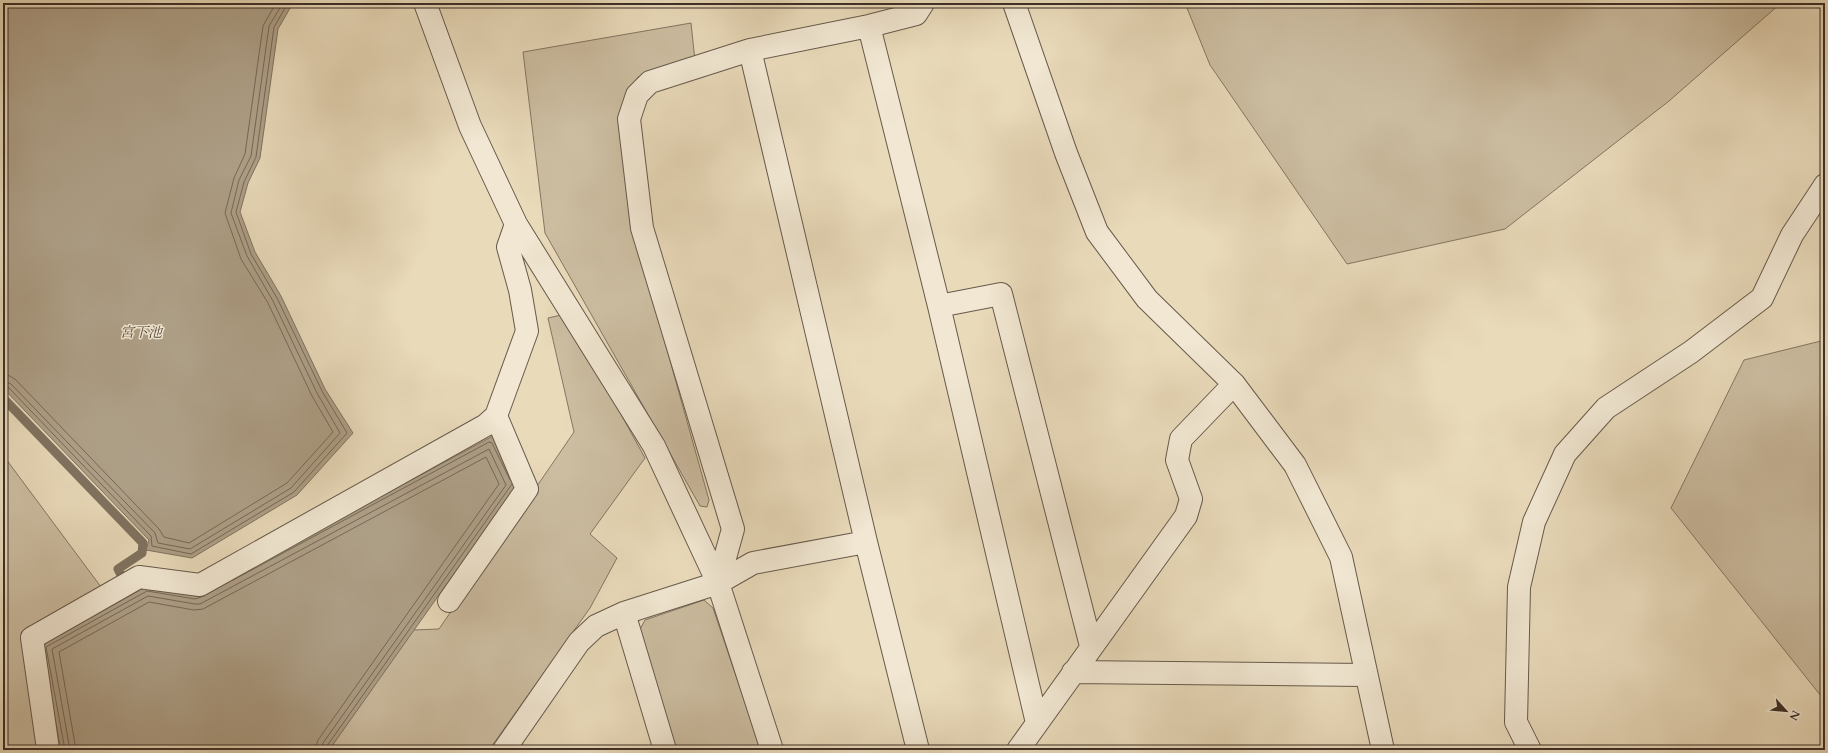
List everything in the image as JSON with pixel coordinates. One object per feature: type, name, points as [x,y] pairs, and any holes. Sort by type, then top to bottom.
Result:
[{"type":"street","points":[[425,3],[470,126],[516,224],[654,446],[718,583],[772,750]]},
{"type":"street","points":[[718,583],[733,529],[642,228],[629,119],[637,95],[650,82],[750,50],[869,26],[916,14],[923,3]]},
{"type":"street","points":[[1014,3],[1066,153],[1097,232],[1147,299],[1234,384],[1295,465],[1341,557],[1383,750]]},
{"type":"street","points":[[869,26],[938,306],[1037,723]]},
{"type":"street","points":[[750,50],[866,542],[918,750]]},
{"type":"street","points":[[1530,750],[1516,722],[1519,587],[1534,522],[1565,454],[1606,408],[1691,352],[1762,298],[1792,235],[1825,185]]},
{"type":"street","points":[[48,750],[32,638],[139,577],[200,585],[486,425],[496,416],[527,331],[520,290],[508,247],[516,224]]},
{"type":"street","points":[[938,306],[1001,294],[1091,646]]},
{"type":"street","points":[[1018,750],[1091,646],[1186,516],[1191,499],[1178,460],[1181,439],[1234,384]]},
{"type":"street","points":[[449,601],[527,489],[496,416]]},
{"type":"street","points":[[504,750],[578,642],[596,626],[624,613],[718,583],[753,562],[866,542]]},
{"type":"street","points":[[624,613],[665,750]]},
{"type":"street","points":[[1073,672],[1366,675]]},
{"type":"shaded area","points":[[1185,3],[1781,3],[1669,101],[1505,229],[1347,264],[1210,65]]},
{"type":"shaded area","points":[[691,23],[695,61],[638,77],[627,93],[633,228],[709,500],[707,507],[700,506],[545,233],[523,52]]},
{"type":"shaded area","points":[[566,314],[645,458],[590,534],[617,558],[590,608],[489,750],[329,750],[413,630],[439,629],[574,432],[548,318]]},
{"type":"shaded area","points":[[1825,340],[1825,701],[1671,508],[1744,360]]},
{"type":"shaded area","points":[[3,455],[101,587],[23,634],[39,750],[3,750]]},
{"type":"shaded area","points":[[704,600],[713,608],[761,750],[674,750],[638,633],[645,620]]},
{"type":"water","name":"宮下池","points":[[3,3],[293,3],[278,29],[260,158],[248,183],[240,212],[255,252],[281,296],[325,389],[353,433],[297,495],[192,558],[146,550],[149,540],[3,388]]},
{"type":"water","points":[[493,436],[517,485],[329,750],[61,750],[41,645],[147,586],[196,596]]},
{"type":"waterway","points":[[3,398],[143,543],[142,553],[118,569],[121,575]]}]
